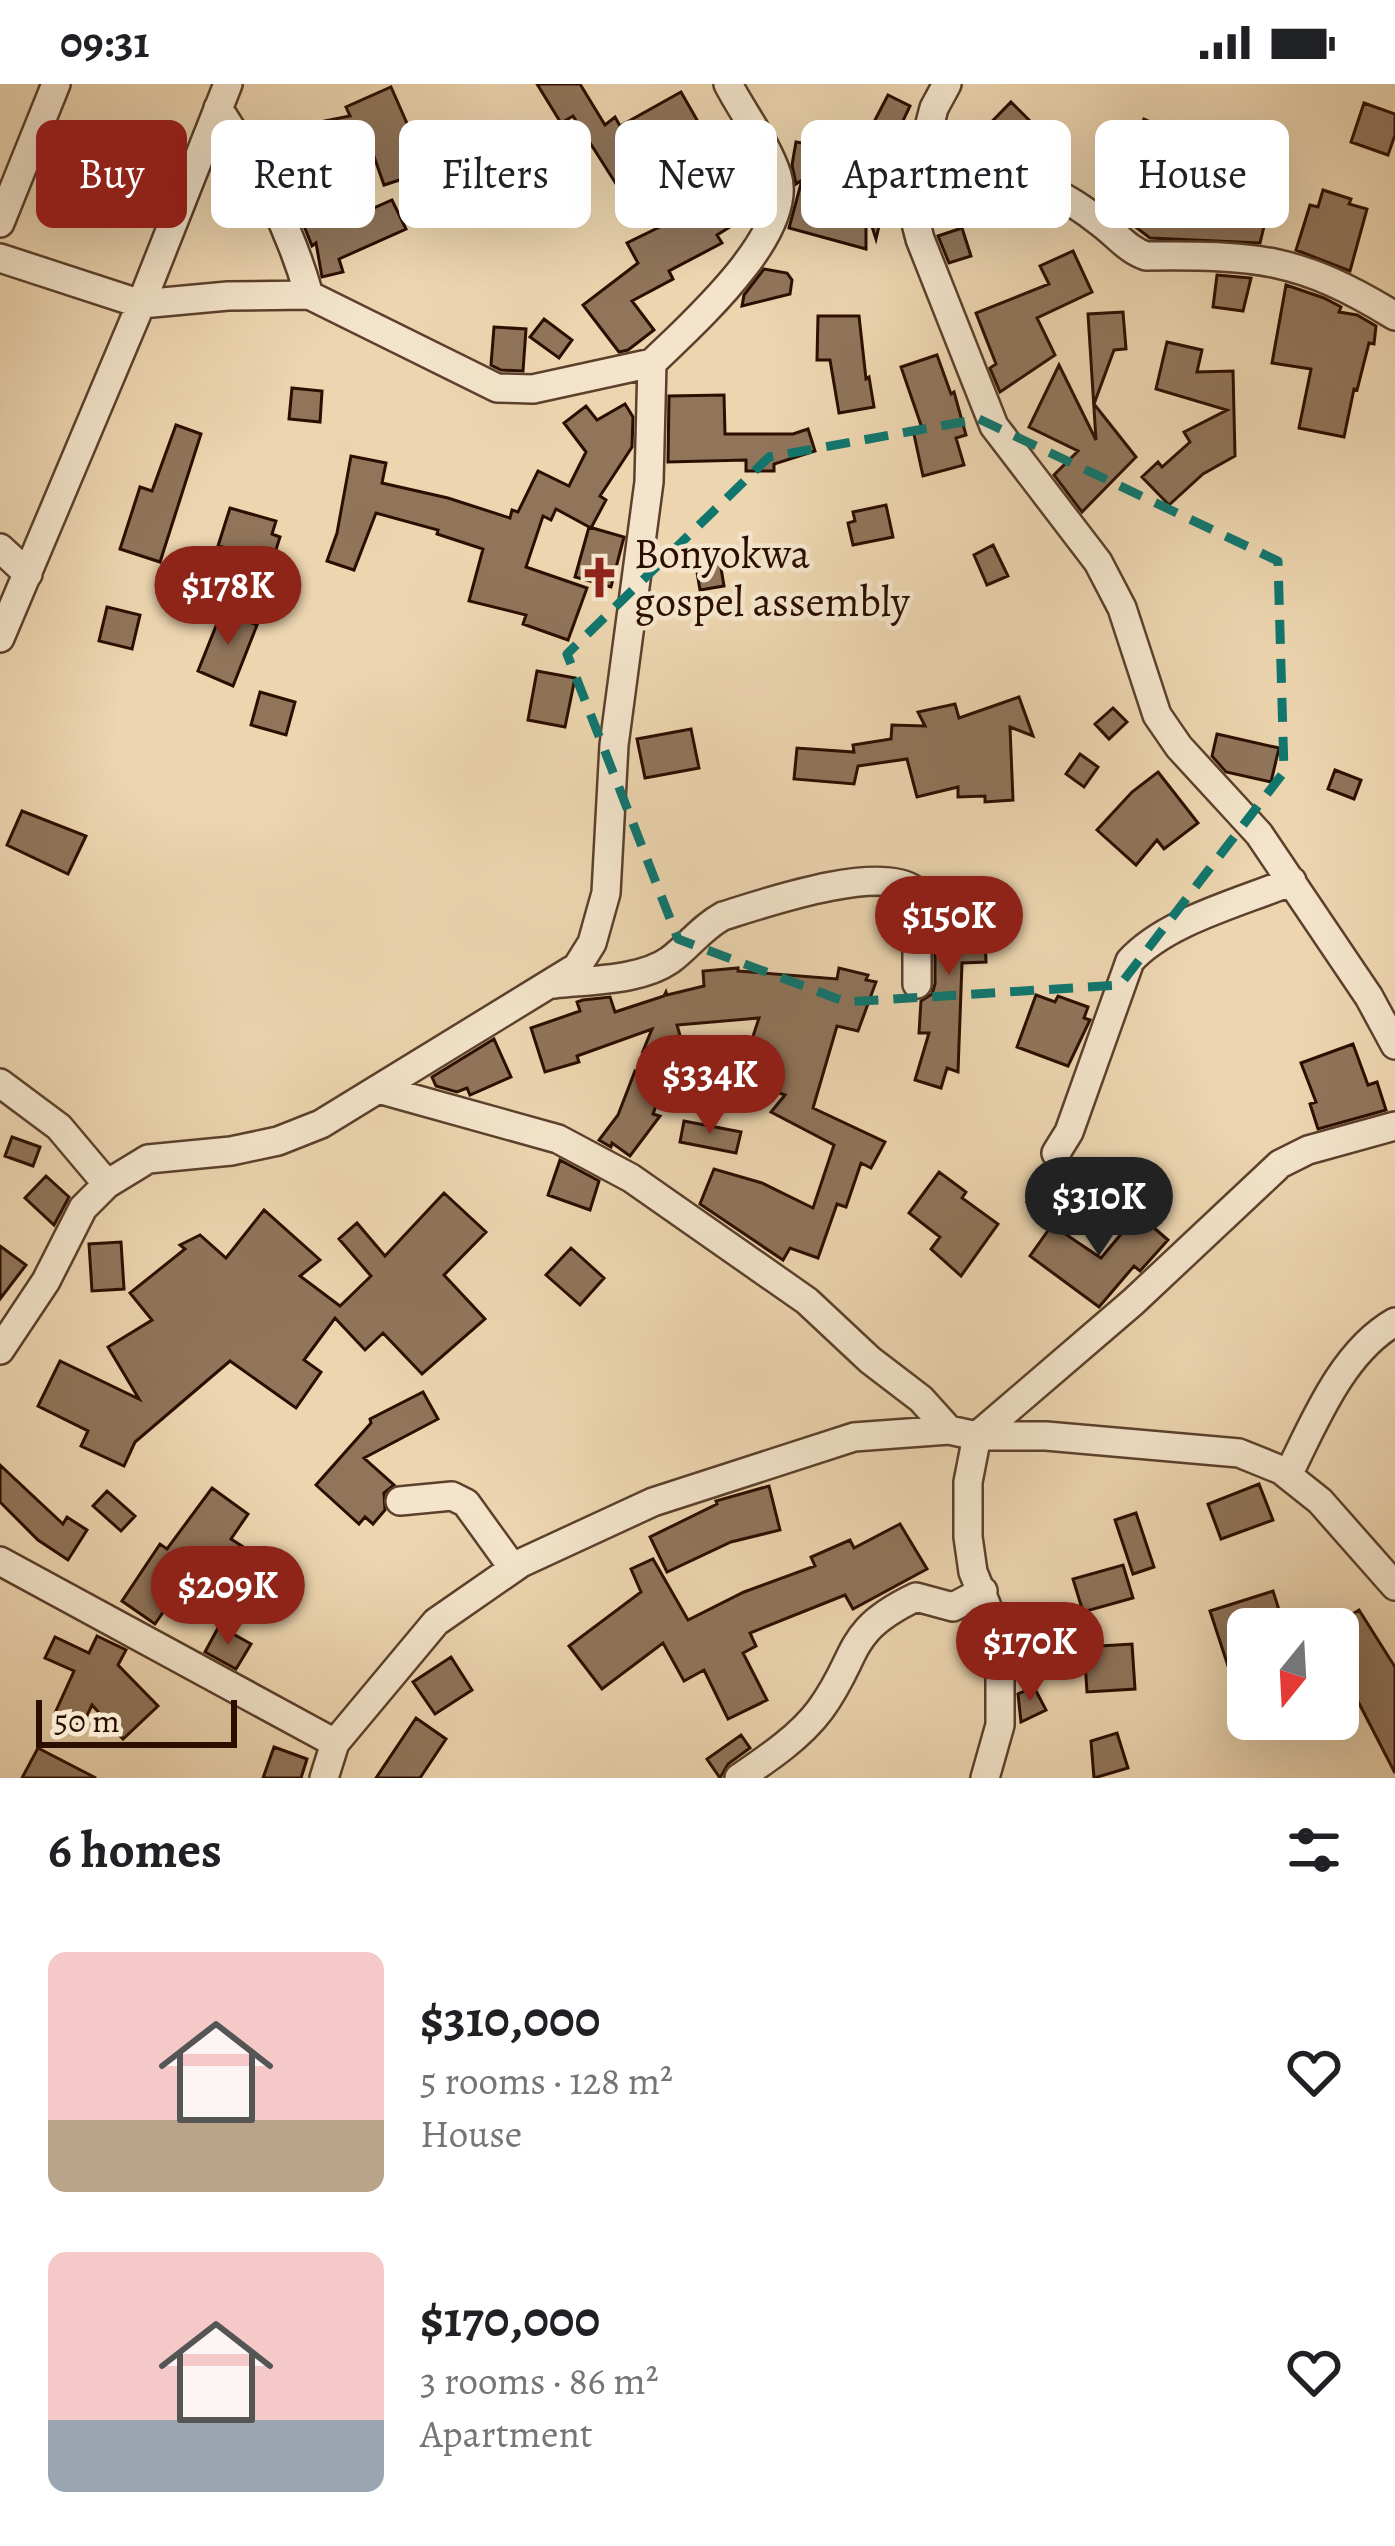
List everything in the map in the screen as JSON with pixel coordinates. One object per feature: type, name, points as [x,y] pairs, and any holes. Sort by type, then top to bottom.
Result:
[{"type":"street","points":[[0,223],[56,84]]},
{"type":"street","points":[[0,258],[141,304],[309,295],[497,388],[533,389],[652,363],[731,286],[774,219],[778,178],[728,84]]},
{"type":"street","points":[[931,120],[947,84]]},
{"type":"street","points":[[223,96],[294,241],[309,295]]},
{"type":"street","points":[[0,638],[223,96]]},
{"type":"street","points":[[1071,205],[1100,221],[1134,252],[1276,261],[1348,286],[1395,316]]},
{"type":"street","points":[[917,228],[994,426],[1098,562],[1122,608],[1156,716],[1259,834],[1369,997],[1395,1045]]},
{"type":"street","points":[[0,1350],[46,1281],[83,1208],[107,1184],[148,1159],[232,1151],[278,1141],[321,1124],[578,967],[592,944],[606,892],[612,764],[649,482],[652,363]]},
{"type":"street","points":[[0,548],[28,574]]},
{"type":"street","points":[[550,984],[647,970],[669,960],[723,916],[867,879],[896,880],[914,890],[917,984]]},
{"type":"street","points":[[1057,1153],[1069,1132],[1130,961],[1144,945],[1180,926],[1292,881]]},
{"type":"street","points":[[0,1084],[59,1127],[107,1184]]},
{"type":"street","points":[[382,1090],[558,1139],[631,1178],[807,1301],[870,1360],[963,1433],[973,1572],[999,1636],[1000,1725],[985,1778]]},
{"type":"street","points":[[963,1433],[1133,1302],[1280,1164],[1308,1150],[1395,1126]]},
{"type":"street","points":[[1288,1475],[1336,1384],[1380,1332],[1395,1322]]},
{"type":"street","points":[[324,1778],[335,1743],[436,1622],[513,1568],[653,1502],[854,1437],[1046,1436],[1239,1453],[1288,1475],[1320,1501],[1395,1586]]},
{"type":"street","points":[[400,1501],[452,1496],[466,1503],[513,1568]]},
{"type":"street","points":[[0,1561],[335,1743]]},
{"type":"street","points":[[740,1778],[774,1754],[820,1710],[857,1637],[876,1620],[916,1597],[953,1607],[983,1592]]},
{"type":"highlighted area","points":[[979,419],[1278,561],[1284,772],[1120,985],[846,1002],[678,939],[567,654],[769,457]]},
{"type":"building","points":[[537,84],[580,84],[605,125],[615,117],[615,182],[591,144],[591,120],[573,116],[559,120]]},
{"type":"building","points":[[391,87],[405,120],[399,120],[399,180],[384,185],[375,159],[375,120],[330,120],[350,116],[346,107]]},
{"type":"building","points":[[681,92],[697,120],[631,120]]},
{"type":"building","points":[[888,95],[910,106],[903,120],[875,120]]},
{"type":"building","points":[[1011,102],[1029,120],[993,120]]},
{"type":"building","points":[[1364,103],[1395,114],[1388,155],[1351,142]]},
{"type":"building","points":[[796,142],[801,143],[801,181],[796,184],[792,165]]},
{"type":"building","points":[[801,184],[801,228],[866,228],[866,249],[789,228]]},
{"type":"building","points":[[1323,190],[1367,209],[1350,271],[1296,250],[1310,205],[1318,207]]},
{"type":"building","points":[[392,200],[399,228],[406,229],[339,259],[343,272],[322,277],[316,243],[312,246],[305,228],[375,228],[375,207]]},
{"type":"building","points":[[658,228],[728,228],[717,235],[722,243],[669,271],[673,279],[632,301],[654,330],[619,352],[583,305],[638,263],[627,243]]},
{"type":"building","points":[[962,228],[971,256],[949,263],[938,236]]},
{"type":"building","points":[[1137,228],[1264,228],[1260,243],[1150,238]]},
{"type":"building","points":[[1073,251],[1092,292],[1037,318],[1055,355],[1000,392],[990,368],[996,364],[976,313],[1049,284],[1040,266]]},
{"type":"building","points":[[764,269],[787,273],[792,280],[790,294],[742,306],[744,295]]},
{"type":"building","points":[[1217,275],[1251,278],[1243,311],[1213,307]]},
{"type":"building","points":[[1286,285],[1324,298],[1341,307],[1339,312],[1376,326],[1374,344],[1369,343],[1354,389],[1344,437],[1299,428],[1311,369],[1272,363]]},
{"type":"building","points":[[1123,312],[1126,349],[1114,350],[1094,404],[1136,457],[1082,512],[1054,475],[1078,451],[1029,427],[1059,365],[1096,440],[1088,314]]},
{"type":"building","points":[[818,316],[859,316],[874,407],[839,413],[830,360],[817,360]]},
{"type":"building","points":[[544,319],[572,340],[559,358],[530,337]]},
{"type":"building","points":[[494,327],[526,329],[523,371],[491,365]]},
{"type":"building","points":[[1167,342],[1202,350],[1197,372],[1233,371],[1235,456],[1203,474],[1169,505],[1142,477],[1158,462],[1162,467],[1190,442],[1184,432],[1227,410],[1156,389]]},
{"type":"building","points":[[937,355],[966,435],[956,438],[964,465],[923,476],[913,430],[922,428],[901,367]]},
{"type":"building","points":[[292,388],[322,391],[320,422],[289,419]]},
{"type":"building","points":[[724,395],[725,434],[793,434],[808,429],[815,451],[774,464],[774,471],[746,471],[746,460],[668,462],[669,396]]},
{"type":"building","points":[[625,404],[633,417],[632,447],[600,496],[606,500],[591,528],[556,509],[551,520],[543,516],[526,567],[587,588],[568,640],[523,624],[526,615],[469,601],[483,549],[437,534],[438,530],[376,513],[354,570],[327,561],[351,456],[386,463],[382,483],[510,518],[512,510],[518,512],[538,471],[569,486],[586,452],[564,423],[586,406],[597,420]]},
{"type":"building","points":[[176,425],[201,434],[160,562],[120,549],[140,487],[152,491]]},
{"type":"building","points":[[886,505],[893,537],[853,545],[848,523],[855,521],[853,512]]},
{"type":"building","points":[[230,508],[276,521],[272,534],[280,537],[265,585],[242,578],[237,592],[215,585],[227,548],[218,546]]},
{"type":"building","points":[[589,527],[624,537],[611,587],[575,577]]},
{"type":"building","points":[[993,545],[1008,576],[987,585],[974,555]]},
{"type":"building","points":[[719,556],[724,586],[700,590],[695,560]]},
{"type":"building","points":[[107,607],[140,615],[132,649],[99,641]]},
{"type":"building","points":[[222,611],[257,625],[233,686],[198,671]]},
{"type":"building","points":[[537,671],[575,678],[565,727],[528,720]]},
{"type":"building","points":[[260,692],[295,702],[286,735],[251,725]]},
{"type":"building","points":[[1019,697],[1033,736],[1010,727],[1013,800],[958,797],[958,787],[917,797],[907,759],[858,766],[854,784],[794,779],[797,748],[854,752],[853,745],[891,739],[892,725],[925,726],[918,712],[955,704],[959,718]]},
{"type":"building","points":[[1113,708],[1127,722],[1109,739],[1095,724]]},
{"type":"building","points":[[691,729],[699,768],[645,778],[637,739]]},
{"type":"building","points":[[1217,734],[1279,748],[1271,782],[1226,772],[1212,756]]},
{"type":"building","points":[[1080,754],[1098,767],[1084,787],[1066,774]]},
{"type":"building","points":[[1335,770],[1361,780],[1354,799],[1328,789]]},
{"type":"building","points":[[1158,772],[1198,823],[1164,849],[1157,840],[1136,865],[1097,830]]},
{"type":"building","points":[[22,811],[86,836],[68,874],[7,845]]},
{"type":"building","points":[[929,881],[974,883],[972,919],[984,918],[986,962],[962,963],[958,1072],[947,1068],[941,1088],[915,1080],[929,1033],[919,1033],[921,1001],[932,994],[935,984],[935,899]]},
{"type":"building","points":[[738,968],[837,979],[839,968],[868,975],[866,980],[876,982],[858,1031],[837,1026],[813,1108],[885,1142],[871,1168],[861,1163],[846,1207],[837,1204],[818,1258],[790,1248],[783,1260],[700,1204],[714,1169],[762,1183],[813,1208],[834,1145],[771,1112],[785,1095],[739,1079],[759,1018],[677,1025],[681,1039],[643,1051],[652,1029],[545,1072],[531,1028],[580,1011],[577,1002],[583,1000],[610,997],[615,1012],[666,992],[704,986],[703,971]]},
{"type":"building","points":[[1036,995],[1055,1002],[1058,996],[1088,1007],[1084,1018],[1090,1020],[1068,1066],[1017,1047]]},
{"type":"building","points":[[494,1039],[511,1077],[470,1095],[467,1088],[457,1092],[436,1086],[432,1077]]},
{"type":"building","points":[[1353,1044],[1368,1085],[1377,1082],[1386,1110],[1318,1129],[1310,1104],[1316,1102],[1301,1063]]},
{"type":"building","points":[[635,1071],[665,1082],[653,1114],[660,1116],[630,1156],[599,1140],[618,1115]]},
{"type":"building","points":[[684,1121],[741,1132],[736,1153],[680,1142]]},
{"type":"building","points":[[12,1137],[40,1147],[33,1166],[5,1156]]},
{"type":"building","points":[[560,1160],[599,1181],[590,1210],[548,1195]]},
{"type":"building","points":[[1049,1169],[1078,1188],[1056,1221],[1027,1202]]},
{"type":"building","points":[[939,1172],[966,1192],[962,1198],[998,1224],[961,1276],[931,1249],[940,1237],[909,1213]]},
{"type":"building","points":[[46,1176],[69,1197],[54,1225],[25,1198]]},
{"type":"building","points":[[444,1193],[486,1232],[444,1275],[485,1319],[422,1374],[383,1333],[365,1350],[335,1318],[304,1360],[321,1372],[296,1408],[230,1361],[135,1442],[124,1466],[81,1446],[88,1431],[38,1406],[60,1361],[139,1399],[108,1347],[152,1320],[130,1293],[185,1249],[180,1245],[200,1235],[226,1258],[264,1210],[320,1260],[300,1276],[340,1306],[371,1276],[339,1239],[357,1223],[385,1256]]},
{"type":"building","points":[[1138,1214],[1168,1240],[1140,1271],[1134,1266],[1099,1307],[1030,1256],[1052,1225],[1101,1258]]},
{"type":"building","points":[[121,1242],[124,1289],[92,1291],[89,1244]]},
{"type":"building","points":[[0,1246],[26,1265],[0,1299]]},
{"type":"building","points":[[571,1248],[604,1278],[580,1305],[546,1275]]},
{"type":"building","points":[[423,1392],[438,1419],[364,1458],[394,1485],[384,1493],[385,1510],[373,1524],[365,1517],[359,1524],[316,1485],[370,1419]]},
{"type":"building","points":[[0,1465],[63,1524],[67,1517],[87,1530],[68,1560],[38,1540],[0,1502]]},
{"type":"building","points":[[1259,1484],[1273,1520],[1221,1539],[1208,1504]]},
{"type":"building","points":[[769,1486],[780,1530],[731,1542],[667,1572],[650,1537],[716,1501]]},
{"type":"building","points":[[212,1488],[248,1514],[231,1539],[273,1566],[256,1592],[203,1554],[155,1624],[122,1601],[160,1544],[167,1549]]},
{"type":"building","points":[[107,1491],[135,1516],[121,1531],[93,1506]]},
{"type":"building","points":[[1136,1513],[1154,1567],[1133,1574],[1115,1520]]},
{"type":"building","points":[[900,1524],[927,1569],[853,1609],[845,1595],[750,1633],[756,1646],[743,1653],[767,1700],[728,1719],[704,1670],[684,1681],[663,1643],[602,1689],[569,1646],[641,1592],[631,1569],[653,1559],[688,1620],[744,1592],[815,1566],[811,1557],[850,1540],[854,1548]]},
{"type":"building","points":[[1123,1565],[1133,1598],[1083,1612],[1073,1579]]},
{"type":"building","points":[[1273,1591],[1278,1608],[1227,1608],[1227,1663],[1210,1611]]},
{"type":"building","points":[[1359,1610],[1395,1667],[1395,1773],[1359,1703]]},
{"type":"building","points":[[219,1626],[251,1644],[236,1669],[205,1652]]},
{"type":"building","points":[[97,1636],[126,1650],[118,1665],[158,1706],[123,1739],[92,1705],[82,1726],[55,1713],[74,1671],[45,1658],[55,1637],[89,1653]]},
{"type":"building","points":[[1132,1644],[1135,1689],[1087,1692],[1084,1647]]},
{"type":"building","points":[[451,1657],[472,1690],[435,1714],[413,1682]]},
{"type":"building","points":[[1034,1687],[1046,1710],[1021,1722],[1018,1694]]},
{"type":"building","points":[[416,1718],[446,1739],[420,1778],[376,1778]]},
{"type":"building","points":[[1117,1733],[1128,1768],[1094,1778],[1091,1741]]},
{"type":"building","points":[[741,1735],[750,1748],[728,1764],[720,1778],[707,1759]]},
{"type":"building","points":[[274,1747],[307,1759],[301,1778],[263,1778]]},
{"type":"building","points":[[38,1748],[96,1778],[22,1778]]},
{"type":"place","name":"Bonyokwa gospel assembly","points":[[600,577]]}]
